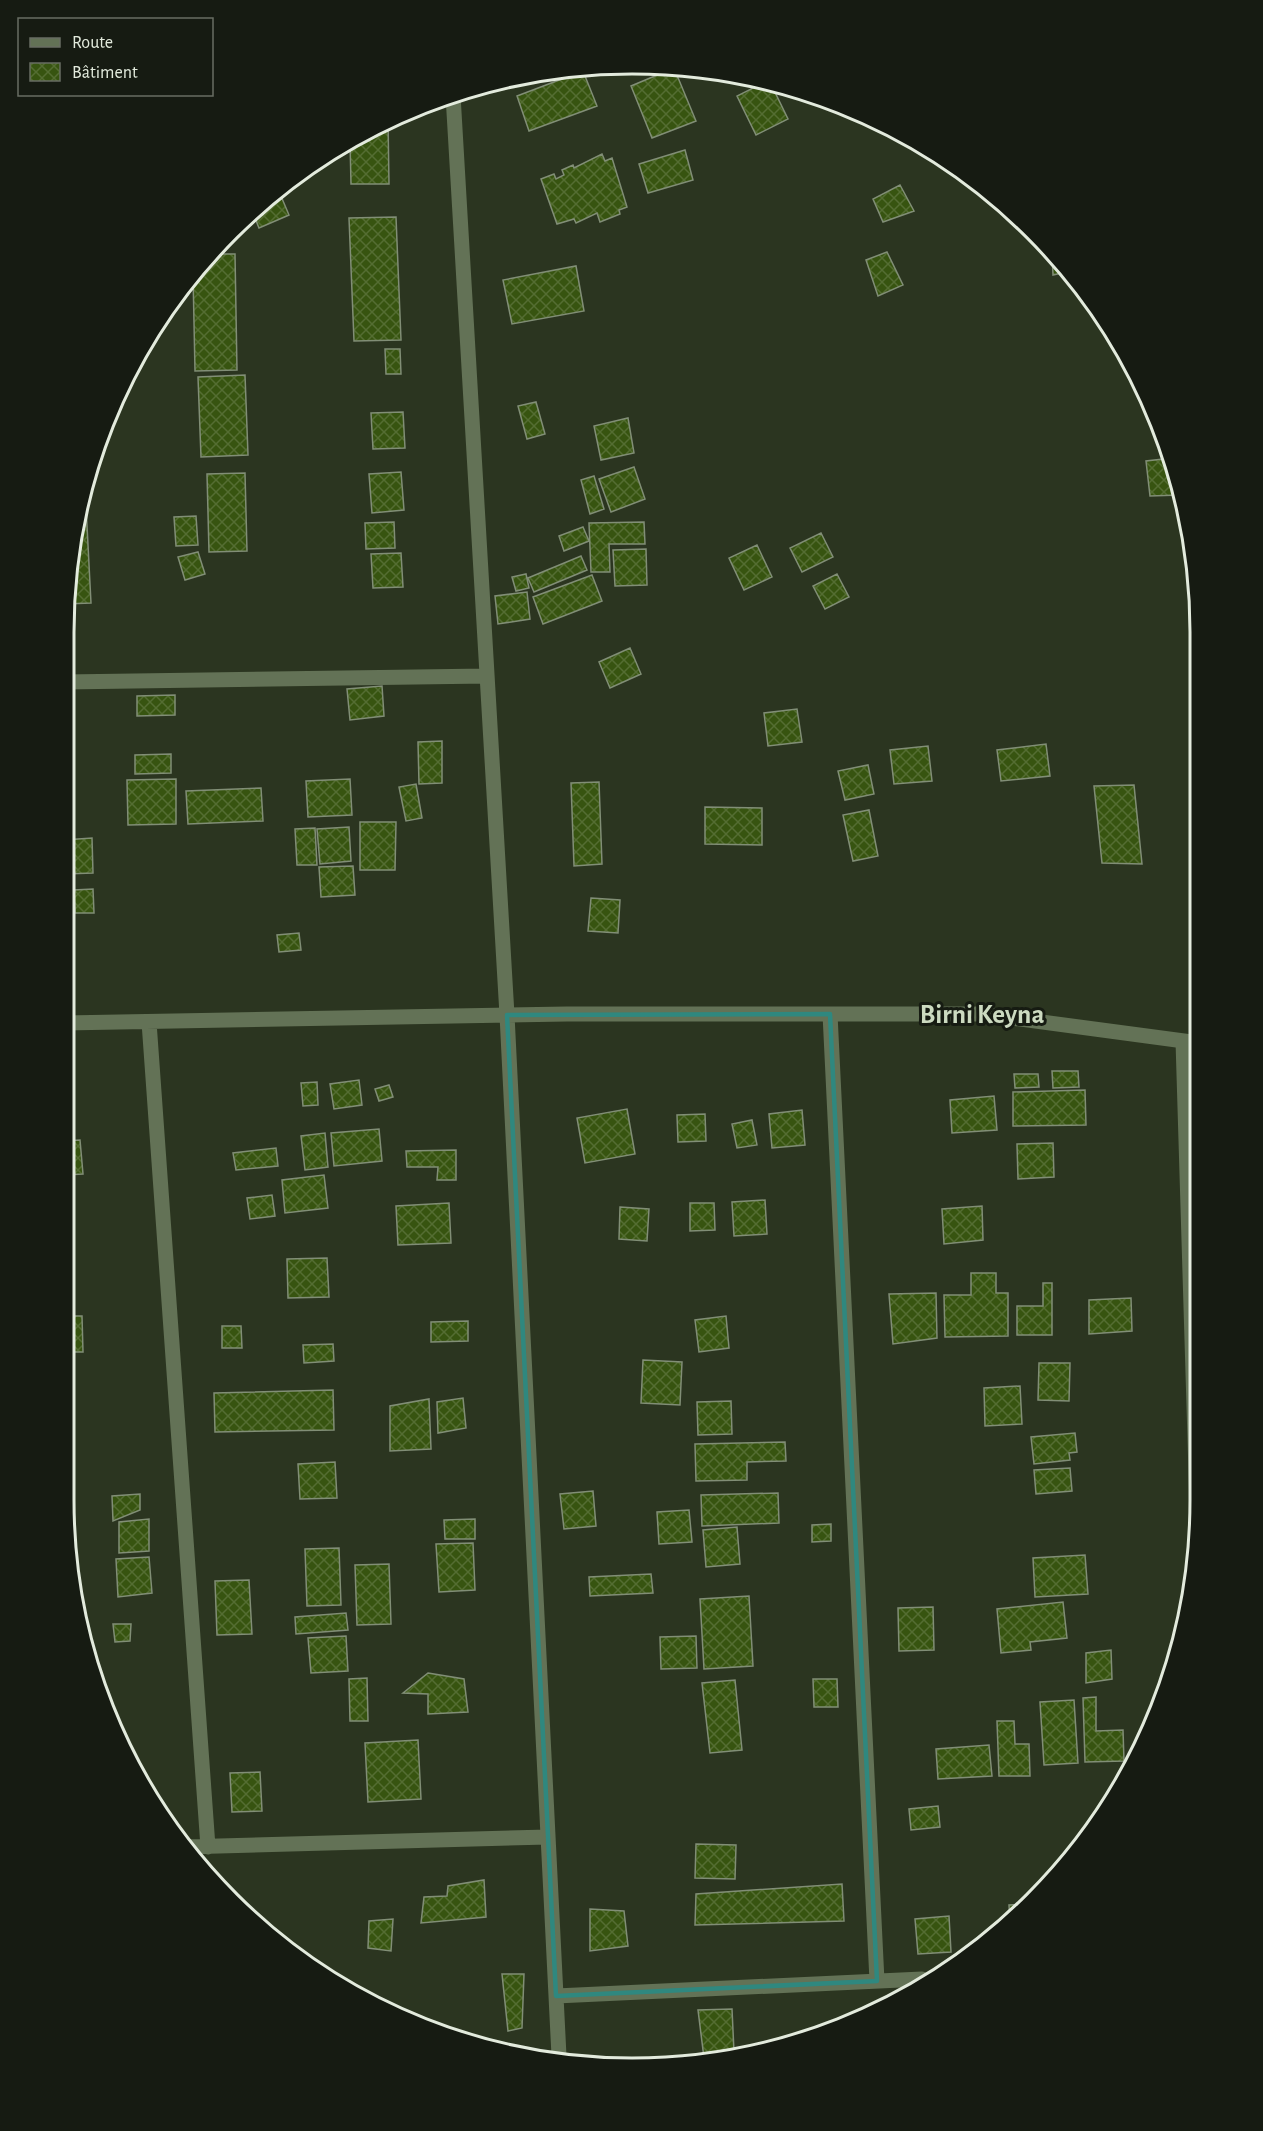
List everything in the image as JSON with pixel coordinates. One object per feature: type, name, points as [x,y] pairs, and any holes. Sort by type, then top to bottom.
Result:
[{"type":"street","points":[[454,103],[507,1015],[559,2053]]},
{"type":"street","points":[[74,682],[487,676]]},
{"type":"street","points":[[830,1014],[877,1981]]},
{"type":"street","points":[[74,1023],[507,1015],[982,1014],[1190,1042]]},
{"type":"street","points":[[148,1022],[208,1847]]},
{"type":"street","points":[[1182,1041],[1190,1290]]},
{"type":"street","points":[[196,1847],[548,1837]]},
{"type":"street","points":[[556,1996],[916,1979]]},
{"type":"highlighted area","points":[[830,1014],[877,1981],[556,1996],[507,1015]]},
{"type":"building","points":[[658,75],[677,76],[696,121],[652,138],[631,86]]},
{"type":"building","points":[[585,76],[597,106],[529,131],[517,96],[566,77]]},
{"type":"building","points":[[754,88],[775,93],[788,119],[756,135],[737,96]]},
{"type":"building","points":[[388,130],[389,184],[351,184],[350,150]]},
{"type":"building","points":[[685,150],[693,180],[648,193],[639,164]]},
{"type":"building","points":[[602,154],[605,161],[612,158],[627,207],[619,210],[620,214],[600,222],[597,213],[576,223],[574,219],[557,224],[541,179],[554,174],[556,179],[564,175],[562,170],[573,165],[574,168]]},
{"type":"building","points":[[900,185],[914,211],[883,222],[873,199]]},
{"type":"building","points":[[282,198],[289,215],[259,228],[256,220]]},
{"type":"building","points":[[396,217],[401,340],[354,341],[349,218]]},
{"type":"building","points":[[887,252],[903,285],[878,296],[866,260]]},
{"type":"building","points":[[221,254],[235,254],[237,370],[195,371],[193,287]]},
{"type":"building","points":[[576,266],[584,311],[512,324],[503,280]]},
{"type":"building","points":[[1053,266],[1059,274],[1053,275]]},
{"type":"building","points":[[385,349],[400,349],[401,374],[386,374]]},
{"type":"building","points":[[245,375],[248,455],[201,457],[198,377]]},
{"type":"building","points":[[536,402],[545,434],[527,439],[518,406]]},
{"type":"building","points":[[403,412],[405,448],[373,449],[371,413]]},
{"type":"building","points":[[628,418],[634,453],[601,460],[594,426]]},
{"type":"building","points":[[1162,459],[1172,495],[1150,496],[1146,461]]},
{"type":"building","points":[[634,467],[645,499],[611,512],[599,479]]},
{"type":"building","points":[[401,472],[404,510],[372,513],[369,474]]},
{"type":"building","points":[[245,473],[247,551],[209,552],[207,474]]},
{"type":"building","points":[[594,476],[604,509],[590,514],[581,480]]},
{"type":"building","points":[[86,514],[91,603],[75,604],[78,559]]},
{"type":"building","points":[[196,516],[198,545],[176,546],[174,517]]},
{"type":"building","points":[[394,522],[395,548],[366,549],[365,523]]},
{"type":"building","points":[[644,522],[645,544],[609,544],[610,572],[591,572],[589,523]]},
{"type":"building","points":[[583,527],[589,541],[564,551],[559,536]]},
{"type":"building","points":[[821,533],[833,557],[802,572],[790,548]]},
{"type":"building","points":[[757,545],[772,577],[744,590],[729,558]]},
{"type":"building","points":[[646,549],[647,585],[615,586],[613,550]]},
{"type":"building","points":[[198,552],[205,574],[185,580],[178,557]]},
{"type":"building","points":[[401,553],[403,587],[373,588],[371,554]]},
{"type":"building","points":[[581,556],[587,570],[534,592],[528,578]]},
{"type":"building","points":[[526,574],[529,588],[516,591],[512,577]]},
{"type":"building","points":[[837,574],[849,597],[825,609],[813,586]]},
{"type":"building","points":[[592,575],[602,601],[543,624],[533,597]]},
{"type":"building","points":[[527,592],[530,619],[498,624],[495,596]]},
{"type":"building","points":[[630,648],[641,674],[610,688],[599,662]]},
{"type":"building","points":[[382,686],[384,716],[350,720],[347,689]]},
{"type":"building","points":[[175,695],[175,715],[137,716],[137,696]]},
{"type":"building","points":[[797,709],[802,742],[768,746],[764,713]]},
{"type":"building","points":[[442,741],[442,783],[419,784],[418,742]]},
{"type":"building","points":[[1046,744],[1050,776],[1001,781],[997,750]]},
{"type":"building","points":[[928,746],[932,781],[894,784],[890,750]]},
{"type":"building","points":[[171,754],[171,773],[135,774],[135,755]]},
{"type":"building","points":[[868,765],[874,794],[845,800],[838,771]]},
{"type":"building","points":[[176,779],[176,824],[128,825],[127,780]]},
{"type":"building","points":[[350,779],[352,815],[308,817],[306,781]]},
{"type":"building","points":[[599,782],[602,864],[574,866],[571,783]]},
{"type":"building","points":[[416,784],[422,818],[406,821],[399,787]]},
{"type":"building","points":[[1134,785],[1142,864],[1102,863],[1094,786]]},
{"type":"building","points":[[261,788],[263,821],[188,824],[186,791]]},
{"type":"building","points":[[705,807],[762,808],[762,845],[705,844]]},
{"type":"building","points":[[869,810],[878,856],[853,861],[843,815]]},
{"type":"building","points":[[360,822],[396,822],[395,870],[360,870]]},
{"type":"building","points":[[349,827],[351,861],[320,864],[317,829]]},
{"type":"building","points":[[315,828],[317,865],[297,865],[295,829]]},
{"type":"building","points":[[92,838],[93,873],[74,874],[74,839]]},
{"type":"building","points":[[353,866],[355,895],[321,897],[319,867]]},
{"type":"building","points":[[93,889],[94,913],[75,913],[74,890]]},
{"type":"building","points":[[591,898],[620,900],[618,933],[588,931]]},
{"type":"building","points":[[299,933],[301,950],[279,952],[277,935]]},
{"type":"building","points":[[1052,1071],[1078,1071],[1079,1087],[1053,1088]]},
{"type":"building","points":[[1014,1074],[1038,1074],[1039,1087],[1015,1088]]},
{"type":"building","points":[[359,1080],[362,1105],[334,1109],[330,1084]]},
{"type":"building","points":[[317,1082],[318,1105],[303,1106],[301,1083]]},
{"type":"building","points":[[389,1085],[393,1097],[379,1101],[375,1089]]},
{"type":"building","points":[[1085,1090],[1086,1125],[1013,1126],[1013,1092]]},
{"type":"building","points":[[994,1096],[997,1130],[952,1133],[950,1100]]},
{"type":"building","points":[[627,1109],[635,1154],[585,1163],[577,1118]]},
{"type":"building","points":[[802,1110],[805,1145],[772,1148],[769,1114]]},
{"type":"building","points":[[705,1114],[706,1141],[678,1142],[677,1115]]},
{"type":"building","points":[[752,1120],[757,1145],[737,1148],[732,1124]]},
{"type":"building","points":[[379,1129],[382,1161],[334,1166],[331,1133]]},
{"type":"building","points":[[325,1133],[328,1167],[305,1170],[301,1136]]},
{"type":"building","points":[[74,1140],[80,1140],[83,1174],[74,1174]]},
{"type":"building","points":[[1053,1143],[1054,1177],[1018,1179],[1017,1144]]},
{"type":"building","points":[[276,1148],[278,1166],[236,1170],[233,1153]]},
{"type":"building","points":[[456,1150],[456,1180],[437,1180],[438,1167],[407,1167],[406,1151]]},
{"type":"building","points":[[324,1175],[328,1208],[285,1213],[282,1180]]},
{"type":"building","points":[[272,1195],[275,1216],[250,1219],[247,1198]]},
{"type":"building","points":[[765,1200],[767,1234],[734,1236],[732,1202]]},
{"type":"building","points":[[449,1203],[451,1243],[398,1245],[396,1206]]},
{"type":"building","points":[[690,1203],[714,1203],[715,1230],[690,1231]]},
{"type":"building","points":[[982,1206],[983,1240],[944,1244],[942,1209]]},
{"type":"building","points":[[620,1207],[649,1209],[647,1241],[619,1239]]},
{"type":"building","points":[[327,1258],[329,1297],[288,1298],[287,1259]]},
{"type":"building","points":[[971,1273],[996,1273],[996,1293],[1008,1293],[1008,1336],[945,1337],[944,1295],[971,1295]]},
{"type":"building","points":[[1043,1283],[1052,1283],[1052,1335],[1017,1335],[1017,1306],[1043,1306]]},
{"type":"building","points":[[936,1293],[937,1338],[893,1344],[889,1294]]},
{"type":"building","points":[[1131,1298],[1132,1331],[1089,1334],[1089,1300]]},
{"type":"building","points":[[74,1316],[82,1316],[83,1352],[74,1352]]},
{"type":"building","points":[[726,1316],[729,1348],[699,1352],[695,1320]]},
{"type":"building","points":[[468,1321],[468,1341],[431,1342],[431,1322]]},
{"type":"building","points":[[222,1326],[241,1326],[242,1348],[222,1348]]},
{"type":"building","points":[[333,1344],[334,1361],[304,1363],[303,1345]]},
{"type":"building","points":[[643,1360],[682,1362],[680,1405],[641,1403]]},
{"type":"building","points":[[1039,1363],[1070,1363],[1069,1401],[1038,1400]]},
{"type":"building","points":[[1020,1386],[1022,1424],[985,1426],[984,1388]]},
{"type":"building","points":[[333,1390],[334,1430],[215,1432],[214,1393]]},
{"type":"building","points":[[463,1398],[466,1428],[438,1433],[437,1402]]},
{"type":"building","points":[[429,1399],[431,1449],[390,1451],[390,1406]]},
{"type":"building","points":[[731,1401],[732,1434],[698,1435],[697,1402]]},
{"type":"building","points":[[1075,1433],[1077,1452],[1069,1453],[1070,1460],[1034,1464],[1031,1437]]},
{"type":"building","points":[[785,1442],[786,1461],[747,1462],[747,1480],[696,1481],[695,1444]]},
{"type":"building","points":[[335,1462],[337,1498],[300,1499],[298,1464]]},
{"type":"building","points":[[1070,1468],[1072,1491],[1036,1494],[1034,1470]]},
{"type":"building","points":[[593,1491],[596,1526],[564,1529],[560,1494]]},
{"type":"building","points":[[778,1493],[779,1523],[702,1526],[701,1495]]},
{"type":"building","points":[[140,1494],[140,1510],[113,1521],[112,1496]]},
{"type":"building","points":[[689,1510],[692,1542],[659,1544],[657,1512]]},
{"type":"building","points":[[149,1519],[149,1551],[119,1553],[119,1522]]},
{"type":"building","points":[[475,1519],[475,1539],[445,1539],[444,1520]]},
{"type":"building","points":[[831,1524],[831,1541],[812,1542],[812,1525]]},
{"type":"building","points":[[737,1527],[740,1564],[706,1567],[703,1530]]},
{"type":"building","points":[[473,1543],[475,1590],[439,1592],[436,1544]]},
{"type":"building","points":[[339,1548],[341,1605],[307,1606],[305,1549]]},
{"type":"building","points":[[1085,1555],[1088,1594],[1035,1597],[1033,1558]]},
{"type":"building","points":[[149,1557],[152,1593],[118,1597],[116,1559]]},
{"type":"building","points":[[389,1564],[391,1624],[357,1625],[355,1565]]},
{"type":"building","points":[[651,1574],[653,1593],[590,1596],[589,1577]]},
{"type":"building","points":[[249,1580],[252,1634],[217,1635],[215,1581]]},
{"type":"building","points":[[749,1596],[753,1666],[704,1669],[700,1599]]},
{"type":"building","points":[[1063,1602],[1067,1638],[1030,1642],[1031,1650],[1001,1653],[997,1609]]},
{"type":"building","points":[[933,1607],[934,1650],[899,1651],[898,1608]]},
{"type":"building","points":[[346,1613],[348,1630],[296,1634],[295,1617]]},
{"type":"building","points":[[113,1624],[131,1624],[130,1641],[115,1642]]},
{"type":"building","points":[[346,1636],[348,1671],[311,1673],[308,1638]]},
{"type":"building","points":[[696,1636],[697,1668],[661,1669],[660,1637]]},
{"type":"building","points":[[1111,1650],[1112,1679],[1086,1683],[1086,1653]]},
{"type":"building","points":[[428,1673],[464,1679],[468,1712],[428,1714],[428,1694],[403,1693]]},
{"type":"building","points":[[367,1678],[368,1721],[350,1721],[349,1679]]},
{"type":"building","points":[[813,1679],[837,1679],[838,1707],[814,1707]]},
{"type":"building","points":[[735,1680],[742,1750],[710,1753],[702,1683]]},
{"type":"building","points":[[1096,1697],[1096,1731],[1123,1730],[1124,1761],[1085,1762],[1083,1698]]},
{"type":"building","points":[[1074,1700],[1078,1763],[1044,1765],[1040,1702]]},
{"type":"building","points":[[997,1721],[1014,1721],[1015,1744],[1029,1744],[1030,1776],[999,1776]]},
{"type":"building","points":[[418,1740],[421,1799],[368,1802],[365,1743]]},
{"type":"building","points":[[989,1745],[992,1776],[938,1779],[936,1749]]},
{"type":"building","points":[[260,1772],[262,1811],[232,1812],[230,1773]]},
{"type":"building","points":[[938,1806],[940,1827],[911,1830],[909,1809]]},
{"type":"building","points":[[696,1844],[736,1845],[735,1879],[695,1878]]},
{"type":"building","points":[[484,1880],[486,1917],[421,1923],[424,1897],[447,1896],[448,1886]]},
{"type":"building","points":[[842,1884],[844,1921],[695,1925],[696,1894]]},
{"type":"building","points":[[590,1909],[624,1911],[628,1946],[590,1951]]},
{"type":"building","points":[[949,1916],[951,1952],[918,1954],[915,1919]]},
{"type":"building","points":[[393,1919],[391,1951],[368,1948],[369,1921]]},
{"type":"building","points":[[502,1974],[524,1974],[522,2028],[508,2031]]},
{"type":"building","points":[[732,2009],[734,2048],[703,2053],[698,2010]]},
{"type":"district","name":"Birni Keyna","points":[[982,1014]]}]
